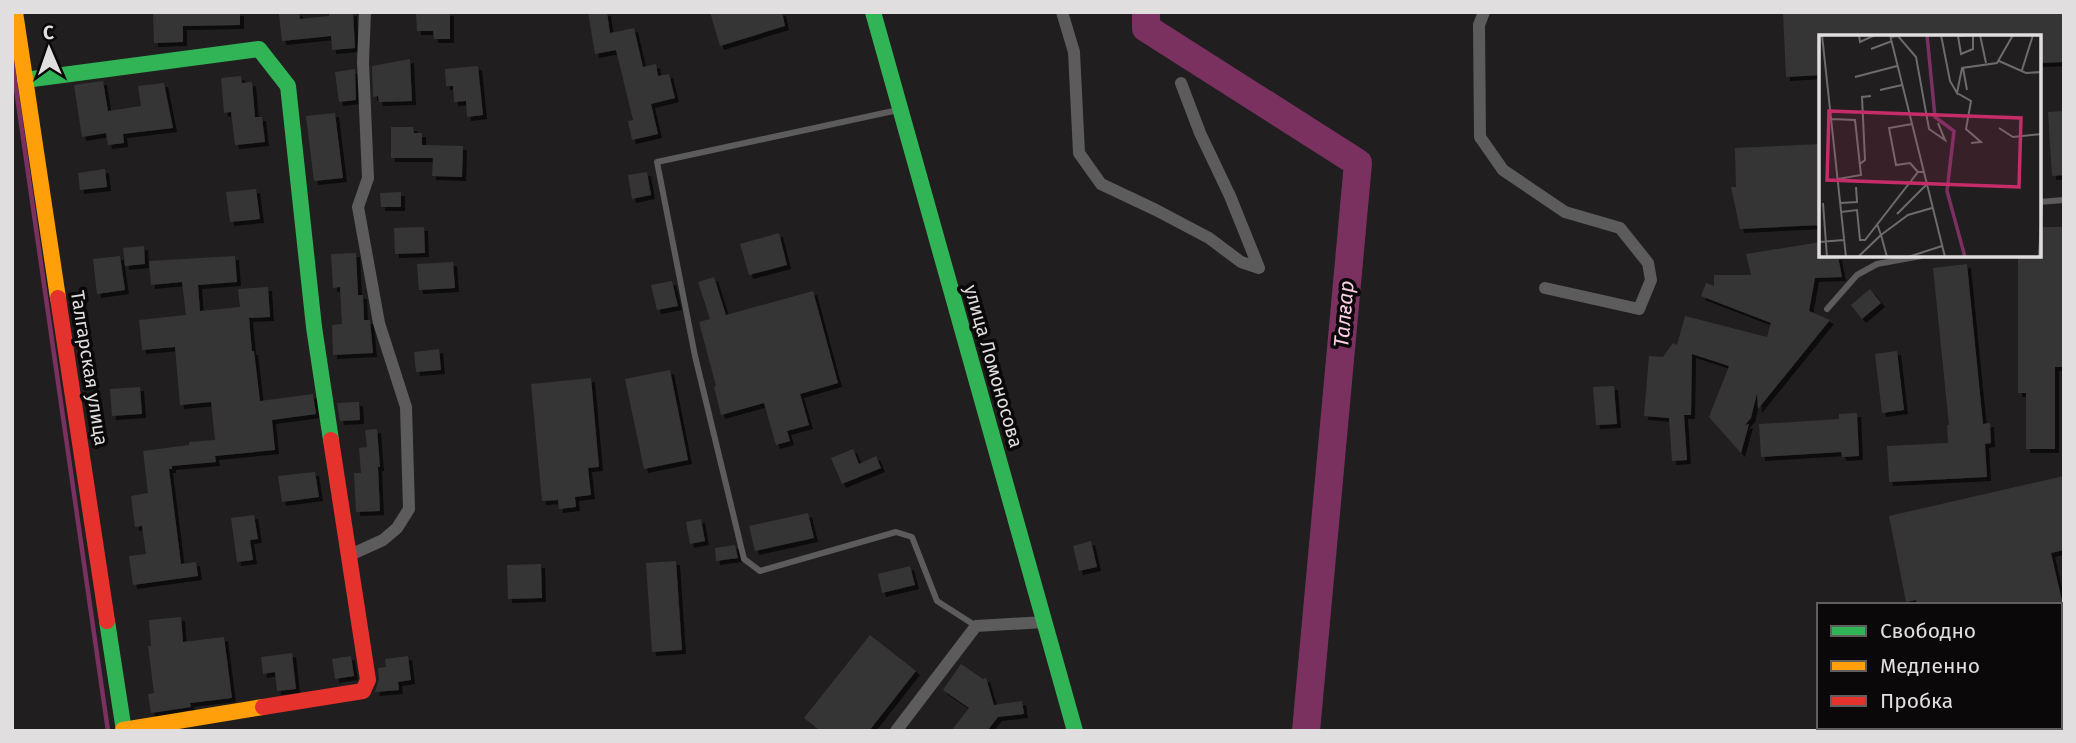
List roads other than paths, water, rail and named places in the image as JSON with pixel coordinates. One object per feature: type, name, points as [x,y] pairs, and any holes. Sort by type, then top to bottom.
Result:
[{"type":"street","name":"Талгарская улица","points":[[15,12],[123,730]]},
{"type":"street","points":[[350,555],[383,540],[397,528],[409,509],[406,407],[379,323],[358,207],[368,178],[363,62],[365,12]]},
{"type":"street","name":"улица Ломоносова","points":[[873,12],[1075,731]]},
{"type":"street","points":[[1062,12],[1073,52],[1079,153],[1101,184],[1156,209],[1209,238],[1241,262],[1259,268],[1181,83]]},
{"type":"street","points":[[1484,12],[1479,25],[1480,137],[1503,170],[1565,212],[1620,228],[1648,264],[1651,280],[1639,309],[1545,288]]},
{"type":"street","points":[[25,80],[259,49],[288,86],[314,327],[368,680],[363,691],[123,730]]},
{"type":"street","points":[[895,731],[976,626],[1044,622]]},
{"type":"lane","points":[[900,109],[657,162],[695,356],[744,559],[760,571],[896,532],[912,537],[937,601],[976,626]]},
{"type":"lane","points":[[2041,202],[2064,200]]},
{"type":"lane","points":[[1826,310],[1857,275],[1877,264],[1916,257]]},
{"type":"waterway","name":"Талғар","points":[[1146,12],[1146,28],[1358,163],[1306,731]]},
{"type":"waterway","points":[[12,61],[108,731]]}]
